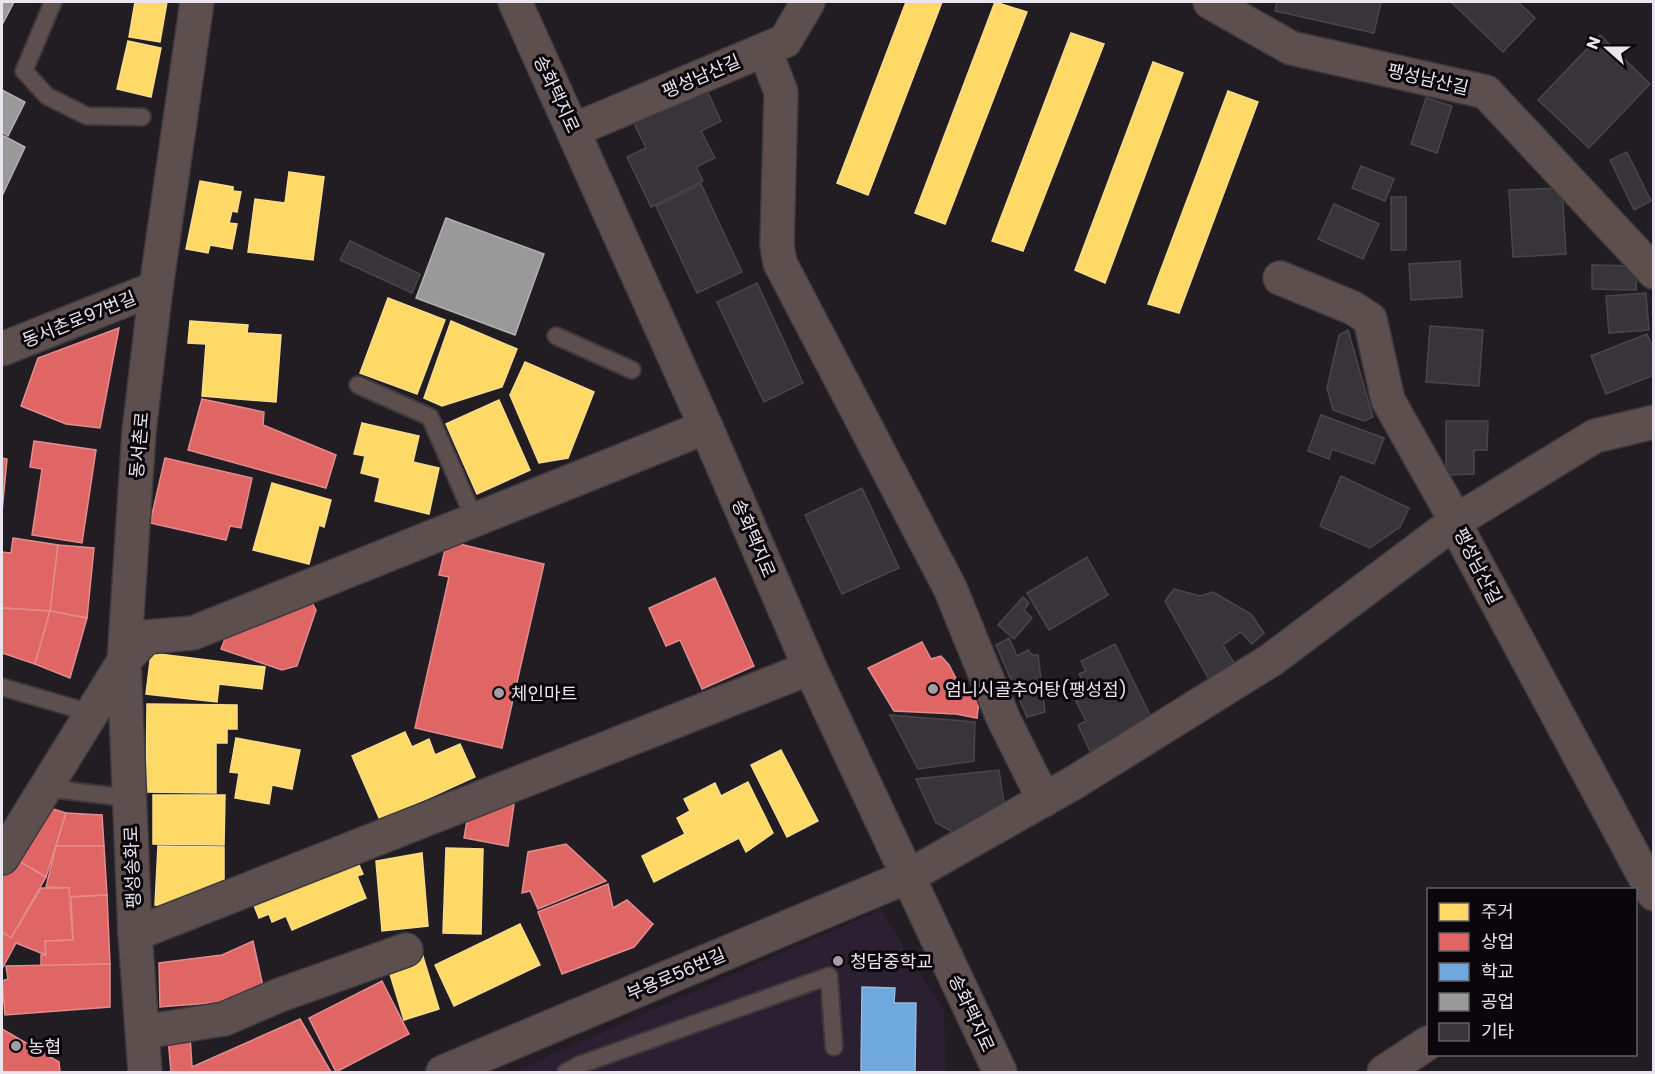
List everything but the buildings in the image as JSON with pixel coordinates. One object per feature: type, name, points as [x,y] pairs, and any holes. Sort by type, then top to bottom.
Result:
[{"type":"street","name":"동서촌로","points":[[2,858],[124,661],[139,432],[156,288],[197,2]]},
{"type":"street","name":"송화택지로","points":[[515,2],[706,428],[810,668],[1000,1072]]},
{"type":"street","name":"팽성남산길","points":[[574,130],[785,41],[808,2]]},
{"type":"street","name":"팽성남산길","points":[[1210,2],[1291,48],[1486,92],[1653,272]]},
{"type":"street","points":[[765,50],[781,92],[777,245],[780,263],[950,588],[1003,718],[1044,800]]},
{"type":"street","name":"팽성남산길","points":[[1280,278],[1353,308],[1370,319],[1388,400],[1456,522],[1645,882]]},
{"type":"street","name":"동서촌로97번길","points":[[2,349],[156,288]]},
{"type":"street","name":"부용로56번길","points":[[443,1072],[909,876],[1044,800],[1271,660],[1456,522],[1595,436],[1653,422]]},
{"type":"street","points":[[124,661],[146,637],[193,633],[706,428]]},
{"type":"street","name":"팽성송화로","points":[[124,661],[135,934],[145,1072]]},
{"type":"street","points":[[135,934],[810,668]]},
{"type":"street","points":[[143,1032],[224,1019],[280,995],[406,950]]},
{"type":"street","points":[[1384,1072],[1427,1044]]},
{"type":"lane","points":[[53,2],[24,71],[46,96],[87,116],[142,117]]},
{"type":"lane","points":[[556,336],[632,370]]},
{"type":"lane","points":[[358,385],[430,417],[475,520]]},
{"type":"lane","points":[[2,687],[91,713]]},
{"type":"lane","points":[[45,788],[129,798]]},
{"type":"lane","points":[[566,1072],[579,1065],[829,976],[834,1047]]},
{"type":"shaded area","name":"청담중학교","points":[[881,909],[944,1012],[946,1072],[512,1072]]},
{"type":"place","name":"엄니시골추어탕(팽성점)","points":[[933,689]]},
{"type":"place","name":"체인마트","points":[[499,693]]},
{"type":"place","name":"청담중학교","points":[[838,961]]},
{"type":"place","name":"농협","points":[[16,1046]]}]
